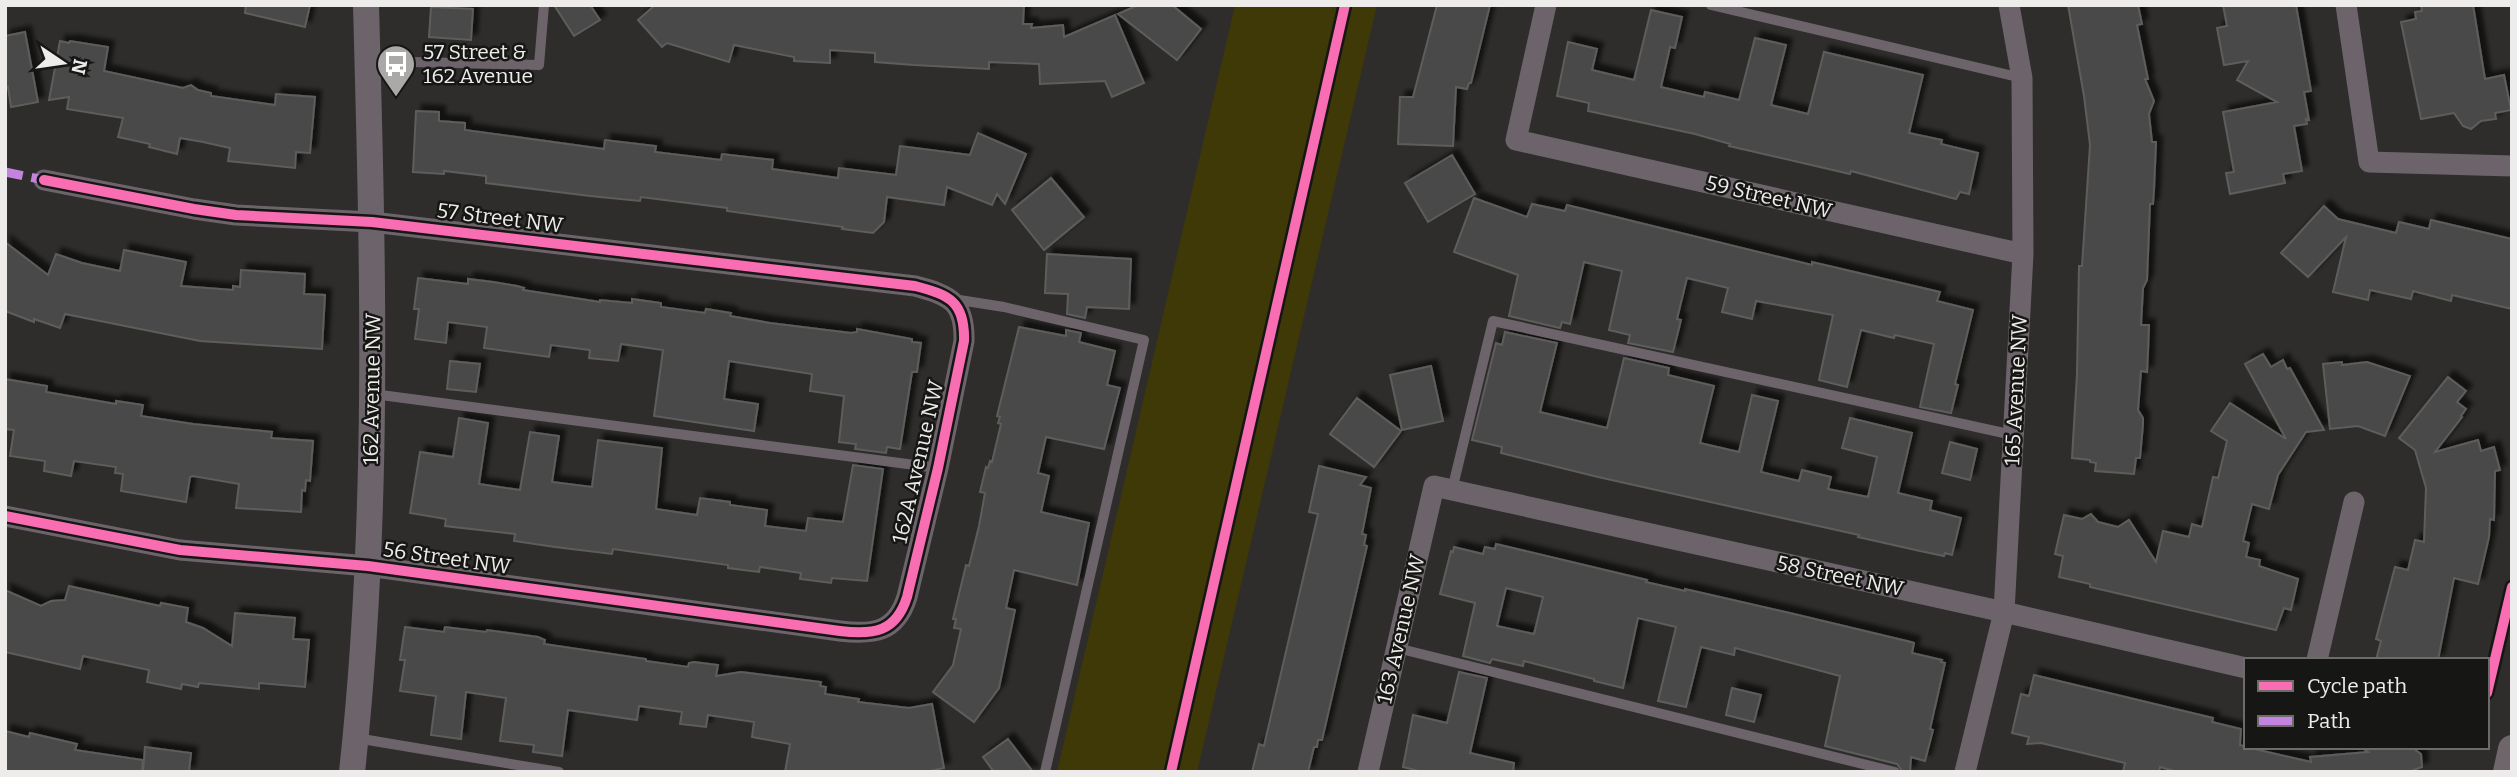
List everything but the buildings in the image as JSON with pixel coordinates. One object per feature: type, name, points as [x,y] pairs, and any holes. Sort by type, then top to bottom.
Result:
[{"type":"main road","points":[[2507,772],[2512,749]]},
{"type":"street","name":"162 Avenue NW","points":[[352,772],[368,566],[373,394],[366,5]]},
{"type":"street","name":"59 Street NW","points":[[1546,5],[1516,140],[2023,254]]},
{"type":"street","name":"165 Avenue NW","points":[[1965,772],[2004,612],[2023,254],[2022,78],[2009,5]]},
{"type":"street","points":[[2346,5],[2369,162],[2512,166]]},
{"type":"street","name":"57 Street NW","points":[[44,180],[208,211],[372,222],[915,286],[951,299]]},
{"type":"street","name":"162A Avenue NW","points":[[883,629],[903,610],[938,468],[964,341],[965,320],[960,308],[951,299]]},
{"type":"street","name":"58 Street NW","points":[[1443,488],[2244,668]]},
{"type":"street","name":"163 Avenue NW","points":[[1368,772],[1397,648],[1443,488]]},
{"type":"street","points":[[2317,658],[2354,502]]},
{"type":"street","name":"56 Street NW","points":[[5,516],[180,550],[368,566],[859,634],[883,629]]},
{"type":"lane","points":[[367,61],[539,65],[544,5]]},
{"type":"lane","points":[[1711,5],[2022,78]]},
{"type":"lane","points":[[951,299],[1004,307],[1144,340],[1045,772]]},
{"type":"lane","points":[[1443,488],[1493,321],[2013,435]]},
{"type":"lane","points":[[373,394],[938,468]]},
{"type":"lane","points":[[1397,648],[1895,772]]},
{"type":"lane","points":[[356,738],[559,772]]},
{"type":"shaded area","points":[[1235,5],[1377,5],[1197,772],[1057,772]]},
{"type":"marked path","points":[[5,172],[44,180]]},
{"type":"cycle path","points":[[1171,772],[1345,5]]},
{"type":"cycle path","points":[[5,516],[180,550],[368,566],[840,631],[873,631],[882,629],[897,618],[907,597],[938,468],[964,341],[962,317],[953,302],[938,293],[915,286],[372,222],[236,215],[44,180]]},
{"type":"cycle path","points":[[2489,685],[2512,587]]},
{"type":"place","name":"57 Street & 162 Avenue","points":[[396,98]]}]
